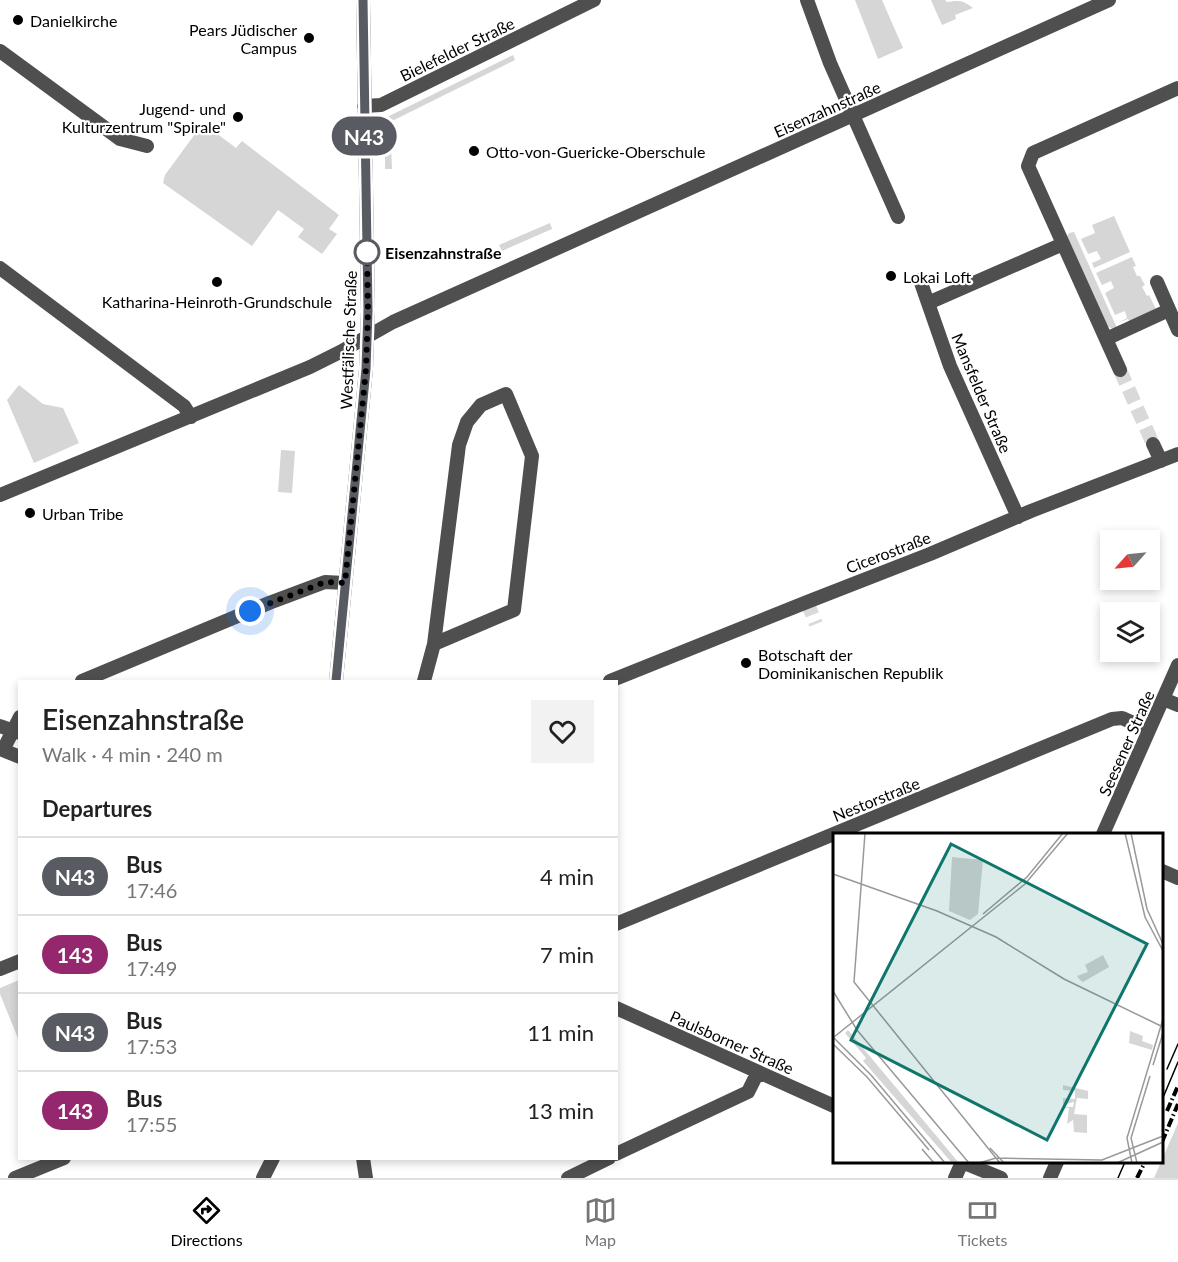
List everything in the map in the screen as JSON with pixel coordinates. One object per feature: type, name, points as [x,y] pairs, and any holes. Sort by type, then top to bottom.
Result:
[{"type":"street","name":"Westfälische Straße","points":[[336,680],[368,336],[363,0]]},
{"type":"street","name":"Bielefelder Straße","points":[[364,106],[381,105],[594,0]]},
{"type":"street","points":[[807,0],[830,63],[898,217]]},
{"type":"street","name":"Eisenzahnstraße","points":[[0,495],[310,367],[424,308],[1109,0]]},
{"type":"street","points":[[0,51],[120,140],[147,146]]},
{"type":"street","points":[[1120,370],[1028,166],[1033,153],[1178,88]]},
{"type":"street","points":[[928,303],[1063,244]]},
{"type":"street","points":[[0,268],[184,406],[191,417]]},
{"type":"street","name":"Mansfelder Straße","points":[[920,280],[950,366],[1018,517]]},
{"type":"street","points":[[1157,282],[1178,330]]},
{"type":"street","points":[[1106,339],[1170,310]]},
{"type":"street","points":[[424,680],[434,644],[459,445],[467,422],[481,405],[506,394],[532,456],[514,610],[434,644]]},
{"type":"street","points":[[1153,444],[1161,461]]},
{"type":"street","name":"Cicerostraße","points":[[612,680],[1178,454]]},
{"type":"street","points":[[84,680],[282,598],[325,582],[345,583]]},
{"type":"street","name":"Seesener Straße","points":[[1103,833],[1178,665]]},
{"type":"street","points":[[1163,699],[1178,705]]},
{"type":"street","name":"Nestorstraße","points":[[836,833],[1112,719],[1122,718],[1149,730]]},
{"type":"street","points":[[11,730],[1,749],[18,756]]},
{"type":"street","name":"Nestorstraße","points":[[618,923],[833,834]]},
{"type":"street","points":[[1163,872],[1178,878]]},
{"type":"street","points":[[0,969],[18,962]]},
{"type":"street","name":"Paulsborner Straße","points":[[618,1009],[833,1106]]},
{"type":"street","points":[[618,1153],[748,1092],[758,1072]]},
{"type":"street","points":[[15,1178],[59,1160]]},
{"type":"street","points":[[264,1178],[272,1160]]},
{"type":"street","points":[[363,1160],[366,1178]]},
{"type":"street","points":[[568,1178],[605,1160]]},
{"type":"street","points":[[955,1178],[962,1163]]},
{"type":"street","points":[[964,1163],[1002,1178]]},
{"type":"street","points":[[1050,1178],[1056,1163]]},
{"type":"shaded area","points":[[855,0],[882,0],[903,48],[878,59]]},
{"type":"shaded area","points":[[931,0],[961,1],[973,8],[955,15],[956,19],[942,25]]},
{"type":"shaded area","points":[[513,55],[515,60],[390,122],[392,169],[385,169],[385,118]]},
{"type":"shaded area","points":[[203,123],[236,148],[242,141],[339,215],[329,229],[337,234],[322,254],[298,237],[304,229],[278,210],[252,246],[163,183],[165,175]]},
{"type":"shaded area","points":[[1114,216],[1130,252],[1094,268],[1092,263],[1101,259],[1097,251],[1088,254],[1081,239],[1095,233],[1092,225]]},
{"type":"shaded area","points":[[550,223],[552,229],[502,251],[499,245]]},
{"type":"shaded area","points":[[1074,232],[1117,328],[1107,326],[1067,236]]},
{"type":"shaded area","points":[[1132,257],[1137,276],[1140,276],[1145,285],[1142,287],[1156,309],[1130,322],[1128,319],[1118,323],[1127,318],[1125,311],[1115,315],[1105,293],[1114,288],[1111,281],[1102,285],[1096,273]]},
{"type":"shaded area","points":[[19,385],[43,404],[63,408],[79,443],[34,463],[7,400]]},
{"type":"shaded area","points":[[281,450],[295,451],[292,493],[278,492]]},
{"type":"shaded area","points":[[18,980],[18,1039],[0,994],[0,988]]},
{"type":"shaded area","points":[[1178,1123],[1178,1178],[1154,1178],[1161,1163],[1163,1163],[1163,1157]]},
{"type":"tunnel","points":[[1120,370],[1153,444]]},
{"type":"tunnel","points":[[807,602],[816,624]]},
{"type":"tram line","points":[[1167,1069],[1178,1044]]},
{"type":"tram line","points":[[1163,1098],[1178,1062]]},
{"type":"tram line","points":[[1118,1178],[1125,1163]]},
{"type":"railway","points":[[1167,1111],[1178,1086]]},
{"type":"railway","points":[[1163,1140],[1178,1104]]},
{"type":"railway","points":[[1137,1178],[1144,1163]]},
{"type":"bus line","name":"N43","points":[[336,680],[366,369],[368,310],[363,0]]},
{"type":"place","name":"Danielkirche","points":[[18,20]]},
{"type":"place","name":"Pears Jüdischer Campus","points":[[309,38]]},
{"type":"place","name":"Jugend- und Kulturzentrum \"Spirale\"","points":[[238,117]]},
{"type":"place","name":"Otto-von-Guericke-Oberschule","points":[[474,151]]},
{"type":"place","name":"Eisenzahnstraße","points":[[367,252]]},
{"type":"place","name":"Lokai Loft","points":[[891,276]]},
{"type":"place","name":"Katharina-Heinroth-Grundschule","points":[[217,282]]},
{"type":"place","name":"Urban Tribe","points":[[30,513]]},
{"type":"place","name":"Botschaft der Dominikanischen Republik","points":[[746,663]]},
{"type":"route","points":[[250,611],[325,582],[345,583],[366,369],[367,252]]}]
